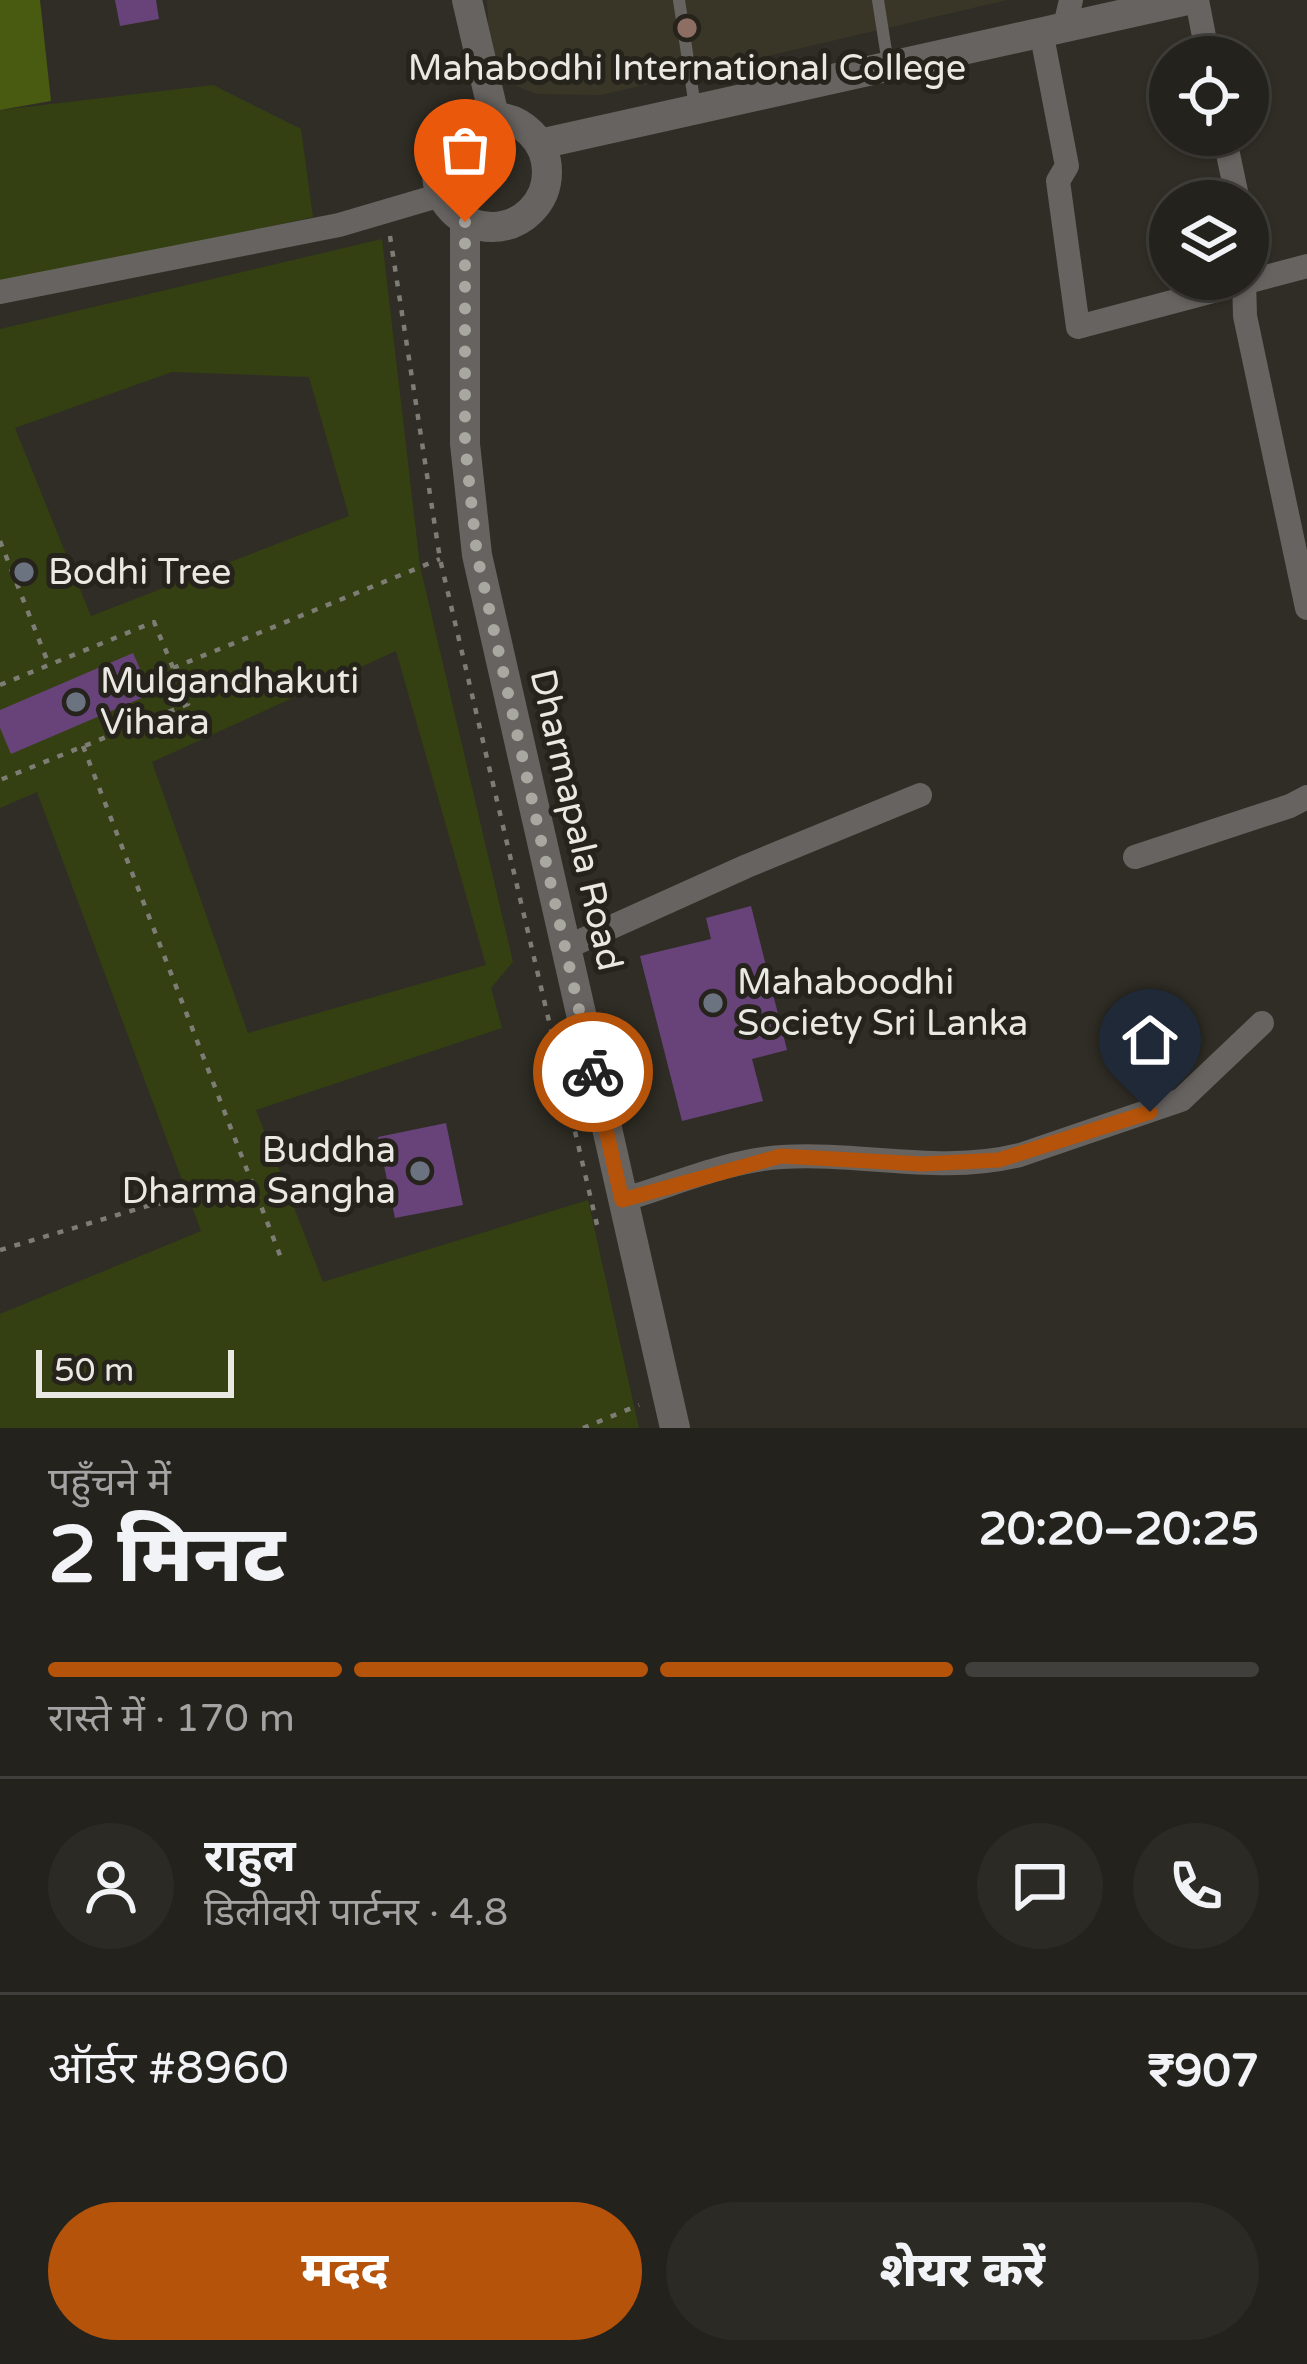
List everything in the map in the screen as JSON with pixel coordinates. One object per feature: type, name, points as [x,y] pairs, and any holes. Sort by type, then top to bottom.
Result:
[{"type":"street","points":[[467,0],[494,116]]},
{"type":"street","points":[[540,144],[889,65],[1059,19],[1187,0]]},
{"type":"street","points":[[1197,0],[1204,36]]},
{"type":"street","points":[[1059,19],[1067,166],[1058,181],[1078,327],[1159,300]]},
{"type":"street","points":[[494,116],[526,128],[540,144],[548,178],[533,211],[518,222],[501,228],[465,222],[441,195],[436,177],[445,142],[474,119],[494,116]]},
{"type":"street","points":[[0,292],[339,225],[441,195]]},
{"type":"street","name":"Dharmapala Road","points":[[465,222],[464,408],[470,506],[491,628],[675,1428]]},
{"type":"street","points":[[1269,269],[1307,266]]},
{"type":"street","points":[[1245,300],[1307,608]]},
{"type":"street","points":[[565,948],[920,795]]},
{"type":"street","points":[[1135,857],[1290,806],[1307,796]]},
{"type":"street","points":[[622,1200],[781,1156],[922,1164],[1020,1155],[1181,1100],[1262,1023]]},
{"type":"lane","points":[[679,0],[695,108]]},
{"type":"lane","points":[[878,0],[889,65]]},
{"type":"path","points":[[0,542],[49,665]]},
{"type":"path","points":[[173,668],[440,559]]},
{"type":"path","points":[[0,685],[154,622],[188,704],[0,780]]},
{"type":"path","points":[[83,746],[283,1263]]},
{"type":"path","points":[[0,1250],[154,1204],[257,1197]]},
{"type":"path","points":[[583,1428],[640,1405]]},
{"type":"shaded area","name":"Mahabodhi International College","points":[[487,0],[1007,0],[601,95],[536,94],[507,82],[490,57]]},
{"type":"green space","points":[[0,0],[40,0],[51,101],[0,110]]},
{"type":"green space","points":[[213,85],[301,129],[313,217],[0,284],[0,110]]},
{"type":"green space","points":[[382,239],[420,566],[513,962],[491,988],[502,1028],[256,1110],[323,1282],[588,1200],[639,1428],[0,1428],[0,1314],[201,1231],[37,792],[0,808],[0,329]],"holes":[[[172,372],[309,377],[349,516],[91,616],[15,428]],[[396,651],[486,965],[248,1033],[152,762]]]},
{"type":"building","points":[[115,0],[156,0],[159,19],[120,26]]},
{"type":"building","name":"Mulgandhakuti Vihara","points":[[133,653],[151,694],[11,754],[0,728],[0,710]]},
{"type":"building","name":"Mahaboodhi Society Sri Lanka","points":[[751,906],[787,1050],[752,1059],[763,1101],[682,1121],[640,956],[711,939],[706,918]]},
{"type":"building","name":"Buddha Dharma Sangha","points":[[446,1123],[463,1205],[395,1218],[378,1137]]},
{"type":"way so far","points":[[465,222],[465,444],[477,555],[593,1072]]},
{"type":"place","name":"Mahabodhi International College","points":[[687,28]]},
{"type":"place","name":"Bodhi Tree","points":[[24,572]]},
{"type":"place","name":"Mulgandhakuti Vihara","points":[[76,702]]},
{"type":"place","name":"Mahaboodhi Society Sri Lanka","points":[[713,1003]]},
{"type":"place","name":"Buddha Dharma Sangha","points":[[420,1171]]},
{"type":"route","points":[[593,1072],[622,1200],[781,1156],[922,1164],[999,1160],[1150,1112]]}]
